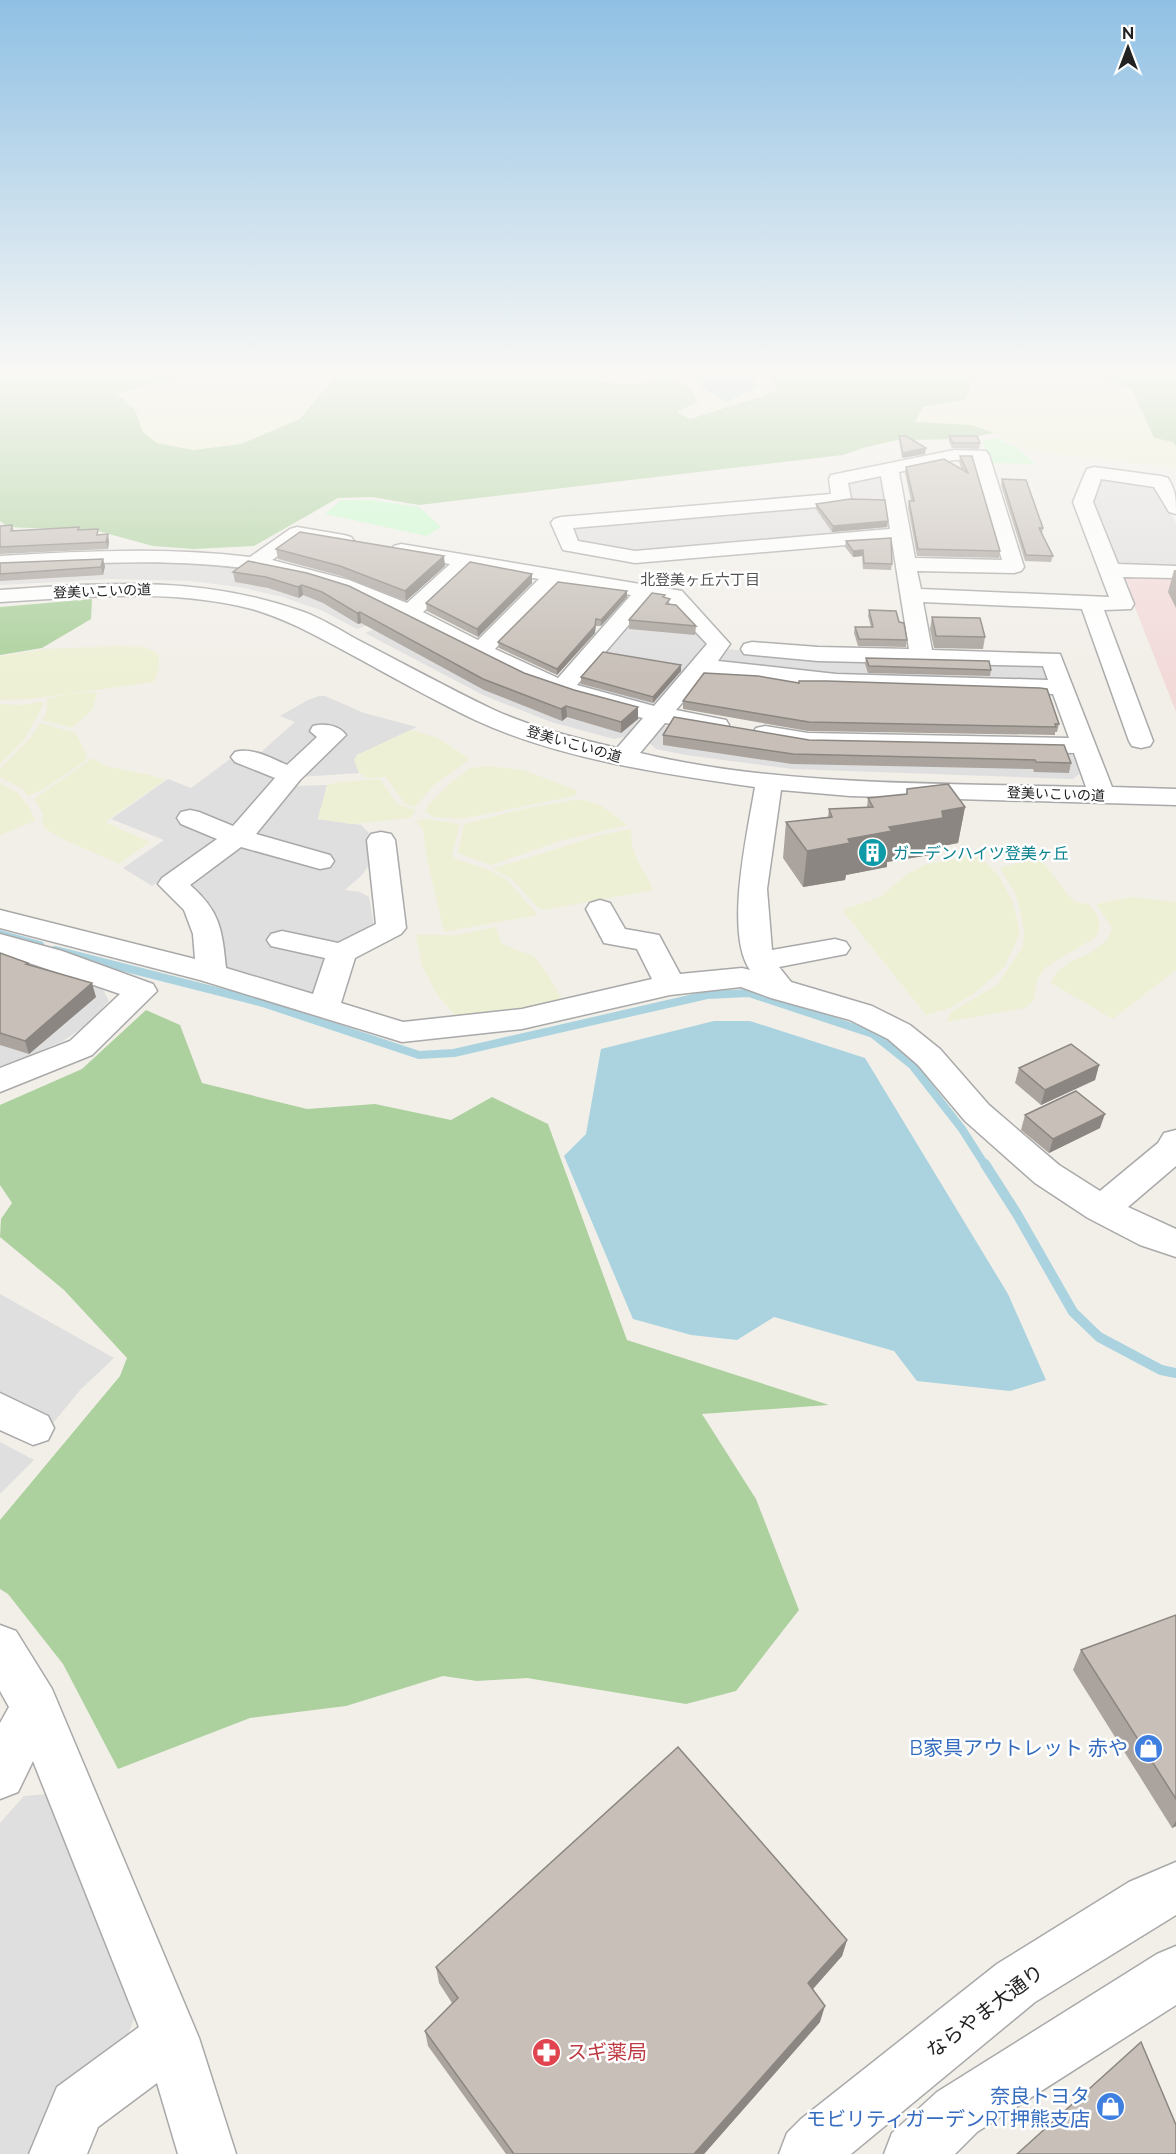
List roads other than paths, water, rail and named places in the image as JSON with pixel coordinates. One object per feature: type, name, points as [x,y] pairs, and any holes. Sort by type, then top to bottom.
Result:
[{"type":"street","points":[[851,476],[838,478],[841,500],[561,523],[570,546],[635,557],[900,534]]},
{"type":"street","points":[[890,476],[922,656]]},
{"type":"street","points":[[906,564],[1014,567],[986,476]]},
{"type":"street","points":[[910,595],[1123,604],[1083,502],[1093,476]]},
{"type":"street","points":[[1118,476],[1161,482],[1176,508]]},
{"type":"street","points":[[255,562],[297,533],[674,596],[719,644],[622,758]]},
{"type":"street","points":[[0,562],[154,555],[255,562],[341,584],[409,613],[518,670],[562,688],[660,716],[808,740],[1084,746]]},
{"type":"street","points":[[409,613],[466,561]]},
{"type":"street","points":[[1111,570],[1176,572]]},
{"type":"street","points":[[481,650],[554,576]]},
{"type":"street","name":"登美いこいの道","points":[[0,596],[100,590],[160,590],[223,596],[261,604],[297,617],[485,715],[558,741],[622,758],[704,773],[769,782],[850,788],[1176,797]]},
{"type":"street","points":[[562,688],[645,591]]},
{"type":"street","points":[[1091,603],[1141,741]]},
{"type":"street","points":[[752,649],[818,654],[1052,659],[1102,795]]},
{"type":"street","points":[[702,665],[769,676],[835,681],[1062,687]]},
{"type":"street","points":[[211,973],[208,934],[197,906],[172,884],[237,837],[261,813],[291,775],[334,735],[322,731]]},
{"type":"street","points":[[244,757],[291,775]]},
{"type":"street","points":[[769,782],[753,889],[754,928],[759,961],[782,991]]},
{"type":"street","points":[[190,818],[237,837],[320,861]]},
{"type":"street","points":[[282,940],[342,953],[391,928],[381,840]]},
{"type":"street","points":[[600,909],[614,937],[648,941],[670,985]]},
{"type":"street","points":[[0,919],[211,973],[402,1032],[522,1019],[670,985],[742,977],[782,991],[861,1013],[899,1032],[929,1057],[977,1113],[1047,1174],[1101,1209],[1152,1235],[1176,1243]]},
{"type":"street","points":[[0,943],[51,958],[141,991],[81,1048],[0,1081]]},
{"type":"street","points":[[759,961],[834,948]]},
{"type":"street","points":[[324,1008],[342,953]]},
{"type":"street","points":[[1101,1209],[1173,1150],[1176,1142]]},
{"type":"street","points":[[0,1647],[35,1706],[171,2038],[207,2154]]},
{"type":"street","points":[[0,1774],[35,1706]]},
{"type":"street","name":"ならやま大通り","points":[[808,2154],[831,2132],[1016,1983],[1148,1901],[1176,1888]]},
{"type":"street","points":[[913,2154],[957,2112],[1176,1973]]},
{"type":"street","points":[[58,2154],[78,2107],[171,2038]]},
{"type":"water","points":[[714,1021],[750,1021],[865,1058],[1008,1294],[1046,1380],[1010,1391],[917,1381],[894,1351],[774,1317],[737,1340],[691,1335],[633,1319],[564,1156],[586,1134],[601,1049]]},
{"type":"waterway","points":[[0,934],[40,945]]},
{"type":"waterway","points":[[55,950],[263,1003],[419,1055],[454,1053],[707,995],[749,993],[873,1034],[912,1065],[962,1129],[985,1165]]},
{"type":"waterway","points":[[985,1164],[1017,1214],[1073,1312],[1099,1337],[1161,1370],[1176,1373]]},
{"type":"place","name":"ガーデンハイツ登美ヶ丘","points":[[872,853]]},
{"type":"place","name":"B家具アウトレット 赤や","points":[[1149,1748]]},
{"type":"place","name":"スギ薬局","points":[[546,2052]]},
{"type":"place","name":"奈良トヨタ モビリティガーデンRT押熊支店","points":[[1111,2107]]},
{"type":"district","name":"北登美ヶ丘六丁目","points":[[700,580]]}]
